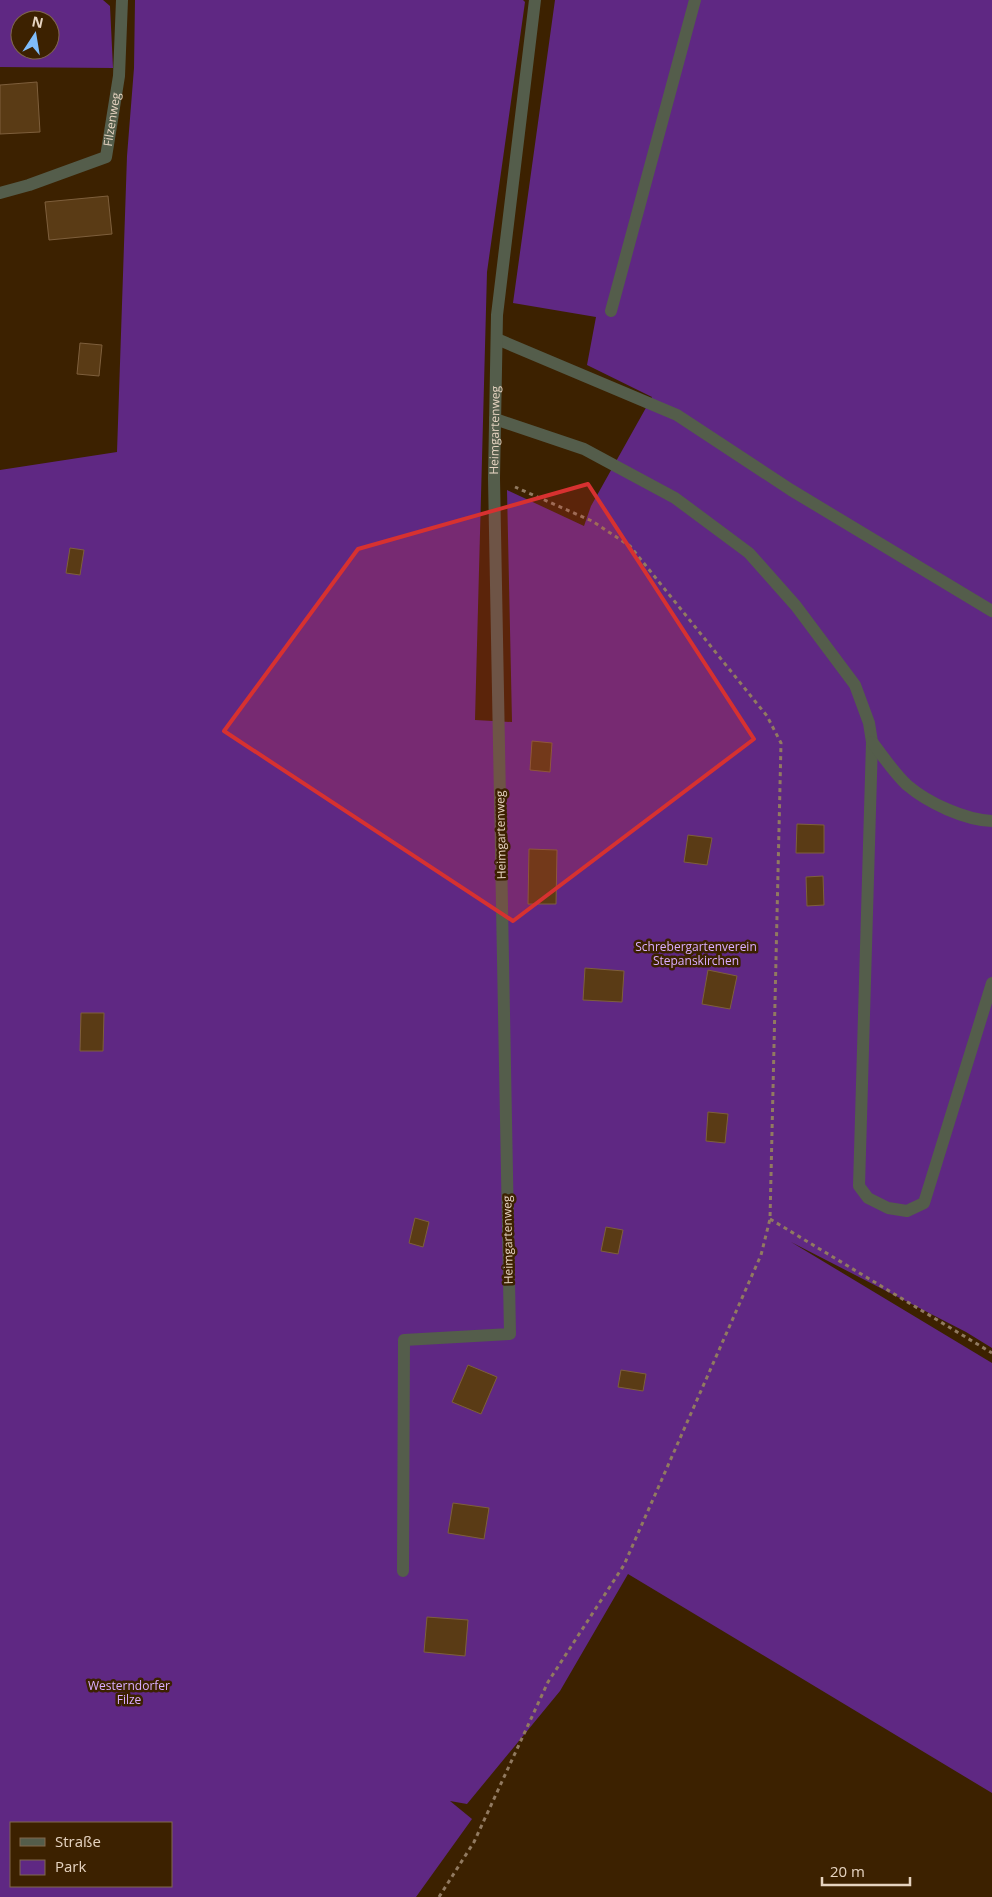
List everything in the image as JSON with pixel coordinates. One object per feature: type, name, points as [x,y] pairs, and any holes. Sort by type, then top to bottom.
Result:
[{"type":"street","name":"Filzenweg","points":[[0,193],[29,185],[106,157],[119,76],[122,0]]},
{"type":"street","name":"Heimgartenweg","points":[[403,1571],[404,1340],[510,1334],[494,478],[495,420],[497,315],[535,0]]},
{"type":"street","points":[[611,310],[695,0]]},
{"type":"street","points":[[497,339],[677,415],[791,490],[992,611]]},
{"type":"street","points":[[495,420],[584,449],[675,498],[749,553],[796,606],[855,685],[869,723],[872,742],[859,1186],[868,1198],[888,1208],[907,1211],[924,1203],[992,983]]},
{"type":"street","points":[[872,742],[907,785],[942,807],[978,820],[992,821]]},
{"type":"path","points":[[439,1897],[474,1842],[548,1682],[624,1565],[761,1255],[770,1219],[781,743],[767,716],[630,546],[592,520],[494,478]]},
{"type":"path","points":[[770,1219],[992,1353]]},
{"type":"highlighted area","points":[[588,484],[754,739],[513,921],[224,731],[358,549]]},
{"type":"green space","points":[[0,0],[103,0],[110,6],[113,68],[0,67]]},
{"type":"green space","points":[[135,0],[523,0],[525,2],[487,272],[475,720],[512,722],[507,490],[584,526],[591,506],[652,397],[587,365],[596,317],[513,303],[555,0],[992,0],[992,1348],[966,1332],[791,1242],[992,1363],[992,1793],[628,1574],[560,1691],[467,1804],[450,1801],[472,1819],[416,1897],[0,1897],[0,470],[117,452],[127,156],[134,68]]},
{"type":"building","points":[[37,82],[40,132],[0,134],[0,85]]},
{"type":"building","points":[[108,196],[112,234],[49,240],[45,202]]},
{"type":"building","points":[[80,343],[102,345],[99,376],[77,374]]},
{"type":"building","points":[[70,548],[84,550],[80,575],[66,573]]},
{"type":"building","points":[[532,741],[552,743],[550,772],[530,770]]},
{"type":"building","points":[[797,824],[824,825],[824,853],[796,853]]},
{"type":"building","points":[[688,835],[712,838],[707,865],[684,862]]},
{"type":"building","points":[[529,849],[557,850],[556,904],[528,904]]},
{"type":"building","points":[[823,876],[824,905],[807,906],[806,877]]},
{"type":"building","points":[[585,968],[624,971],[622,1002],[583,1000]]},
{"type":"building","points":[[708,970],[737,976],[730,1009],[702,1004]]},
{"type":"building","points":[[81,1013],[104,1013],[103,1051],[80,1051]]},
{"type":"building","points":[[708,1112],[728,1114],[725,1143],[706,1141]]},
{"type":"building","points":[[415,1218],[429,1222],[423,1247],[409,1243]]},
{"type":"building","points":[[606,1227],[623,1230],[618,1254],[601,1251]]},
{"type":"building","points":[[468,1365],[497,1377],[481,1414],[452,1402]]},
{"type":"building","points":[[621,1370],[646,1374],[643,1391],[618,1387]]},
{"type":"building","points":[[453,1503],[489,1508],[484,1539],[448,1533]]},
{"type":"building","points":[[427,1617],[468,1620],[465,1656],[424,1652]]},
{"type":"park label","name":"Schrebergartenverein Stepanskirchen","points":[[696,954]]},
{"type":"park label","name":"Westerndorfer Filze","points":[[129,1693]]}]
